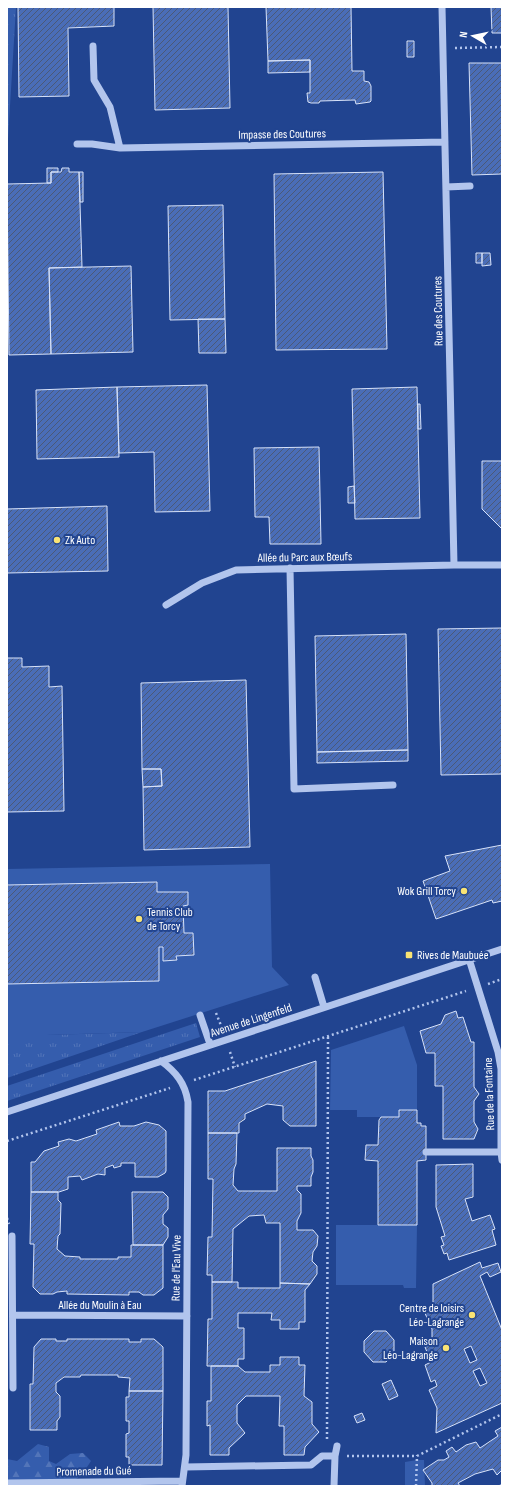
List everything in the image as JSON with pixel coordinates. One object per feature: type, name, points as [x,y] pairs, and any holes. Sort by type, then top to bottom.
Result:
[{"type":"street","name":"Rue des Coutures","points":[[442,7],[454,566]]},
{"type":"street","points":[[92,46],[94,80],[110,107],[120,148]]},
{"type":"street","name":"Impasse des Coutures","points":[[77,144],[92,144],[120,148],[445,142]]},
{"type":"street","points":[[446,187],[470,186]]},
{"type":"street","points":[[454,566],[502,565]]},
{"type":"street","name":"Allée du Parc aux Bœufs","points":[[166,605],[202,583],[236,570],[454,566]]},
{"type":"street","points":[[290,568],[294,789],[393,785]]},
{"type":"street","name":"Avenue de Lingenfeld","points":[[7,1112],[502,949]]},
{"type":"street","name":"Rue de la Fontaine","points":[[469,959],[498,1052],[501,1069],[502,1160]]},
{"type":"street","points":[[315,977],[324,1007]]},
{"type":"street","points":[[200,1015],[210,1044]]},
{"type":"street","name":"Rue de l'Eau Vive","points":[[161,1061],[177,1074],[183,1083],[187,1092],[189,1116],[186,1455],[182,1483]]},
{"type":"street","points":[[426,1152],[501,1152]]},
{"type":"street","points":[[12,1236],[13,1388]]},
{"type":"street","name":"Allée du Moulin à Eau","points":[[13,1315],[187,1316]]},
{"type":"street","points":[[334,1486],[335,1456],[337,1446]]},
{"type":"street","points":[[184,1467],[311,1465],[322,1456],[335,1456]]},
{"type":"street","name":"Promenade du Gué","points":[[7,1483],[182,1483]]},
{"type":"path","points":[[443,48],[502,47]]},
{"type":"path","points":[[7,1142],[502,979]]},
{"type":"path","points":[[327,1456],[328,1036]]},
{"type":"path","points":[[335,1456],[417,1456],[502,1414]]},
{"type":"path","points":[[416,1486],[417,1456]]},
{"type":"green space","points":[[7,7],[16,7],[7,155]]},
{"type":"green space","name":"Tennis Club de Torcy","points":[[270,864],[272,967],[289,985],[142,1032],[47,1035],[47,1043],[7,1043],[7,869]]},
{"type":"green space","points":[[196,1023],[200,1037],[7,1101],[7,1086]]},
{"type":"green space","points":[[404,1026],[417,1065],[417,1110],[399,1110],[399,1117],[357,1117],[357,1110],[330,1110],[331,1050]]},
{"type":"green space","points":[[142,1032],[7,1078],[7,1043],[46,1043],[47,1035]]},
{"type":"green space","points":[[336,1225],[417,1225],[416,1288],[404,1288],[403,1285],[336,1285]]},
{"type":"green space","points":[[38,1444],[49,1447],[49,1461],[56,1464],[70,1454],[83,1453],[91,1461],[84,1472],[77,1478],[73,1481],[57,1485],[58,1486],[7,1486],[7,1459],[17,1461]]},
{"type":"green space","points":[[424,1460],[425,1486],[405,1486],[405,1462]]},
{"type":"building","points":[[18,7],[114,7],[114,26],[68,28],[69,96],[19,97]]},
{"type":"building","points":[[153,7],[228,7],[230,108],[155,110]]},
{"type":"building","points":[[266,7],[351,7],[352,71],[364,71],[364,81],[369,82],[371,86],[371,101],[356,104],[355,100],[320,101],[319,103],[308,102],[307,93],[310,93],[310,60],[268,61]]},
{"type":"building","points":[[491,7],[502,7],[502,33],[492,33]]},
{"type":"building","points":[[407,41],[414,41],[414,57],[407,57]]},
{"type":"building","points":[[310,60],[310,72],[268,73],[268,61]]},
{"type":"building","points":[[469,63],[502,63],[502,174],[472,175]]},
{"type":"building","points":[[47,168],[58,168],[58,172],[51,172],[51,183],[47,183]]},
{"type":"building","points":[[62,168],[69,168],[69,172],[79,172],[82,267],[49,268],[51,354],[9,355],[7,184],[51,183],[51,172],[61,172]]},
{"type":"building","points":[[79,172],[83,172],[83,202],[80,202]]},
{"type":"building","points":[[383,172],[387,349],[276,350],[274,174]]},
{"type":"building","points":[[223,205],[225,319],[170,320],[168,206]]},
{"type":"building","points":[[476,253],[482,253],[482,263],[476,263]]},
{"type":"building","points":[[482,253],[490,253],[491,265],[482,266]]},
{"type":"building","points":[[131,266],[133,352],[51,354],[49,268]]},
{"type":"building","points":[[198,319],[225,319],[226,353],[199,353]]},
{"type":"building","points":[[207,385],[210,511],[155,512],[154,452],[119,453],[117,387]]},
{"type":"building","points":[[117,387],[119,457],[37,459],[36,390]]},
{"type":"building","points":[[417,387],[420,518],[355,519],[352,389]]},
{"type":"building","points":[[418,404],[420,404],[421,429],[418,429]]},
{"type":"building","points":[[319,447],[321,544],[270,544],[269,517],[255,517],[254,448]]},
{"type":"building","points":[[482,461],[502,461],[502,529],[482,509]]},
{"type":"building","points":[[354,486],[355,503],[348,503],[348,487]]},
{"type":"building","name":"Zk Auto","points":[[107,506],[108,571],[7,573],[7,509]]},
{"type":"building","points":[[502,628],[502,774],[441,775],[438,629]]},
{"type":"building","points":[[406,634],[408,750],[317,752],[315,636]]},
{"type":"building","points":[[7,658],[22,658],[22,667],[49,666],[49,687],[62,686],[64,811],[7,812]]},
{"type":"building","points":[[246,680],[250,847],[144,850],[143,787],[162,786],[161,769],[142,769],[141,683]]},
{"type":"building","points":[[408,750],[408,761],[317,763],[317,752]]},
{"type":"building","points":[[142,769],[161,769],[162,786],[143,787]]},
{"type":"building","name":"Wok Grill Torcy","points":[[502,845],[502,901],[493,903],[492,900],[436,919],[423,881],[450,871],[445,856]]},
{"type":"building","points":[[157,882],[157,892],[188,892],[188,905],[183,906],[184,933],[193,933],[194,955],[176,956],[177,960],[163,961],[163,947],[159,947],[159,981],[7,984],[7,885]]},
{"type":"building","points":[[456,1011],[458,1018],[463,1017],[471,1042],[474,1042],[474,1087],[479,1094],[474,1101],[474,1122],[478,1129],[474,1139],[443,1139],[443,1086],[435,1086],[435,1053],[426,1053],[420,1031],[441,1024],[445,1015]]},
{"type":"building","points":[[316,1061],[316,1126],[290,1126],[283,1120],[283,1106],[267,1104],[245,1114],[245,1119],[239,1123],[239,1133],[208,1133],[208,1091],[225,1091]]},
{"type":"building","points":[[399,1110],[417,1110],[417,1123],[421,1123],[421,1126],[426,1126],[426,1160],[417,1161],[417,1225],[378,1225],[378,1161],[365,1160],[366,1145],[378,1145],[379,1120],[381,1117],[399,1117]]},
{"type":"building","points":[[119,1122],[120,1126],[134,1126],[146,1122],[159,1125],[166,1131],[165,1173],[158,1177],[135,1177],[135,1163],[121,1163],[121,1166],[114,1168],[113,1165],[105,1168],[105,1175],[98,1174],[82,1180],[80,1176],[68,1177],[68,1189],[59,1192],[31,1192],[31,1162],[35,1162],[44,1151],[59,1146],[58,1142],[69,1139],[76,1141],[97,1134],[96,1130]]},
{"type":"building","points":[[208,1133],[237,1133],[236,1164],[234,1169],[233,1185],[238,1191],[277,1191],[277,1148],[311,1148],[313,1172],[311,1177],[311,1186],[297,1186],[297,1190],[301,1194],[301,1213],[297,1221],[297,1230],[313,1230],[318,1236],[317,1246],[313,1252],[312,1261],[317,1266],[317,1274],[310,1284],[280,1283],[280,1223],[266,1223],[264,1215],[249,1216],[233,1229],[232,1282],[212,1282],[212,1275],[207,1275],[208,1237],[212,1237],[213,1179],[208,1179]]},
{"type":"building","points":[[473,1164],[473,1197],[465,1199],[472,1221],[490,1215],[495,1229],[492,1230],[496,1245],[449,1260],[447,1253],[444,1254],[441,1246],[444,1245],[441,1237],[445,1236],[436,1207],[436,1165]]},
{"type":"building","points":[[31,1192],[58,1192],[58,1200],[61,1203],[60,1234],[58,1236],[57,1249],[65,1256],[80,1257],[80,1259],[118,1259],[118,1257],[131,1257],[131,1245],[163,1245],[163,1288],[154,1295],[143,1295],[139,1292],[129,1292],[129,1295],[67,1294],[67,1291],[53,1294],[40,1294],[33,1287],[34,1244],[30,1244]]},
{"type":"building","points":[[132,1192],[163,1192],[168,1197],[168,1209],[163,1215],[163,1224],[168,1228],[168,1237],[163,1245],[133,1245]]},
{"type":"building","name":"Maison Léo-Lagrange","points":[[480,1262],[482,1268],[498,1263],[501,1272],[490,1277],[487,1272],[480,1276],[502,1330],[502,1403],[436,1433],[437,1408],[429,1390],[437,1386],[435,1380],[431,1382],[425,1365],[431,1362],[425,1347],[432,1344],[432,1329],[424,1311],[433,1307],[433,1284]],"holes":[[[471,1346],[477,1360],[470,1363],[464,1349]],[[480,1368],[487,1383],[480,1386],[473,1371]]]},
{"type":"building","points":[[212,1282],[238,1282],[238,1288],[280,1288],[280,1283],[310,1284],[305,1290],[305,1322],[299,1322],[299,1329],[280,1329],[280,1320],[271,1320],[272,1313],[238,1313],[238,1328],[244,1328],[244,1359],[238,1359],[238,1366],[207,1366],[208,1319],[212,1319]]},
{"type":"building","points":[[374,1331],[386,1331],[394,1340],[394,1353],[386,1362],[373,1362],[364,1352],[364,1341]]},
{"type":"building","points":[[41,1339],[67,1341],[67,1339],[129,1339],[129,1342],[141,1342],[141,1339],[154,1339],[163,1347],[163,1391],[129,1391],[130,1378],[118,1377],[118,1375],[81,1375],[80,1377],[64,1377],[56,1383],[56,1392],[60,1396],[60,1417],[57,1421],[57,1430],[30,1430],[30,1384],[33,1384],[34,1347]]},
{"type":"building","points":[[280,1357],[299,1357],[299,1365],[305,1365],[304,1396],[312,1402],[312,1424],[319,1432],[305,1447],[304,1455],[284,1455],[284,1426],[279,1426],[280,1396],[246,1396],[237,1405],[237,1423],[245,1433],[229,1448],[229,1455],[210,1455],[210,1425],[207,1426],[207,1401],[211,1401],[211,1366],[238,1366],[245,1372],[270,1372],[270,1365],[280,1365]]},
{"type":"building","points":[[391,1380],[398,1396],[389,1400],[382,1384]]},
{"type":"building","points":[[129,1391],[163,1391],[162,1465],[129,1465],[129,1457],[126,1457],[126,1434],[129,1433],[129,1421],[126,1421],[126,1397],[129,1397]]},
{"type":"building","points":[[362,1413],[365,1420],[357,1423],[354,1416]]},
{"type":"building","points":[[502,1427],[502,1470],[497,1475],[493,1469],[475,1474],[458,1483],[460,1486],[432,1486],[432,1483],[423,1470],[438,1460],[444,1460],[449,1457],[446,1451],[452,1447],[456,1452],[466,1445],[476,1442],[480,1448],[498,1436],[495,1431]]},
{"type":"place","name":"Zk Auto","points":[[57,540]]},
{"type":"place","name":"Wok Grill Torcy","points":[[464,891]]},
{"type":"place","name":"Tennis Club de Torcy","points":[[139,919]]},
{"type":"place","name":"Rives de Maubuée","points":[[409,955]]},
{"type":"place","name":"Centre de loisirs Léo-Lagrange","points":[[472,1315]]},
{"type":"place","name":"Maison Léo-Lagrange","points":[[446,1348]]}]
